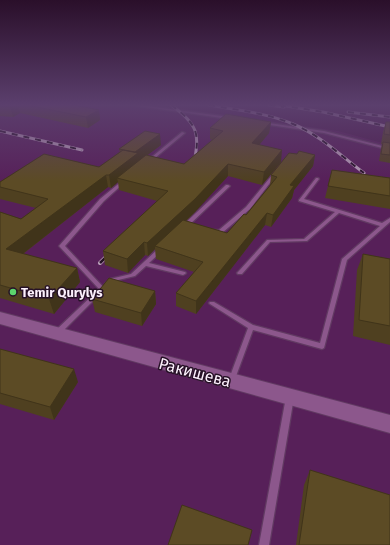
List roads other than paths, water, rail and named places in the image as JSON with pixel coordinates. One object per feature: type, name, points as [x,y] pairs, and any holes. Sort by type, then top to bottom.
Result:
[{"type":"street","name":"Ракишева","points":[[0,318],[390,424]]},
{"type":"lane","points":[[313,130],[390,149]]},
{"type":"lane","points":[[143,166],[184,133]]},
{"type":"lane","points":[[213,231],[220,232],[248,208],[278,170]]},
{"type":"lane","points":[[317,179],[301,200],[383,225]]},
{"type":"lane","points":[[102,289],[62,246],[102,200],[125,181]]},
{"type":"lane","points":[[181,230],[228,186]]},
{"type":"lane","points":[[240,272],[269,241],[305,240],[339,211]]},
{"type":"lane","points":[[212,303],[251,327],[322,346],[345,260],[390,219]]},
{"type":"lane","points":[[186,225],[193,226]]},
{"type":"lane","points":[[56,334],[112,280],[133,276],[166,245]]},
{"type":"lane","points":[[145,264],[183,273]]},
{"type":"lane","points":[[231,382],[251,327]]},
{"type":"lane","points":[[264,545],[290,398]]},
{"type":"railway","points":[[193,166],[197,146],[195,130]]},
{"type":"railway","points":[[306,130],[330,146],[364,173]]},
{"type":"railway","points":[[0,131],[82,150]]},
{"type":"railway","points":[[100,263],[113,250]]},
{"type":"place","name":"Temir Qurylys","points":[[13,292]]}]
